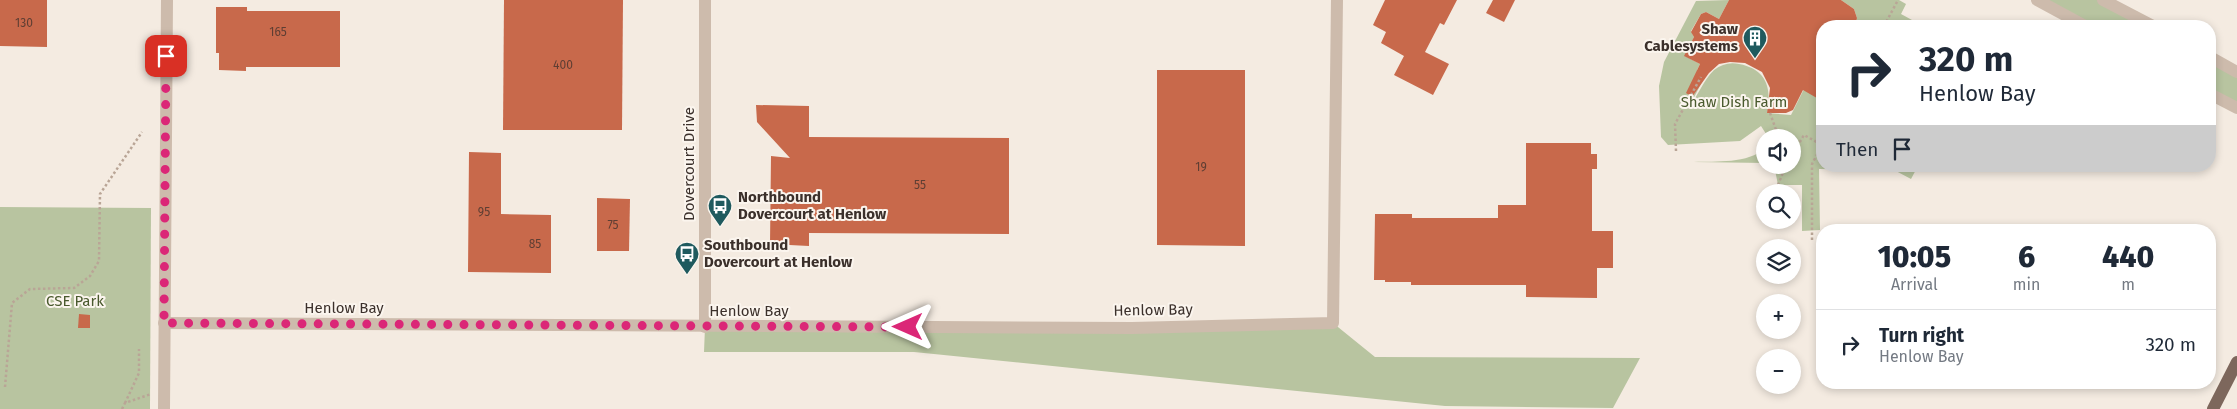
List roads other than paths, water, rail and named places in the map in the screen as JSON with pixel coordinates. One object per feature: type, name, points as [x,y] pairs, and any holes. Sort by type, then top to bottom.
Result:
[{"type":"main road","points":[[2213,409],[2237,362]]},
{"type":"street","points":[[164,409],[167,0]]},
{"type":"street","name":"Dovercourt Drive","points":[[705,327],[706,0]]},
{"type":"street","name":"Henlow Bay","points":[[164,323],[1132,328],[1333,323],[1338,0]]},
{"type":"street","points":[[2037,0],[2074,20]]},
{"type":"street","points":[[2103,0],[2141,20]]},
{"type":"street","points":[[2216,60],[2237,72]]},
{"type":"street","points":[[2216,97],[2237,108]]},
{"type":"place","name":"Shaw Cablesystems","points":[[1755,59]]},
{"type":"place","name":"Northbound Dovercourt at Henlow","points":[[720,227]]},
{"type":"place","name":"Southbound Dovercourt at Henlow","points":[[687,275]]},
{"type":"park label","name":"Shaw Dish Farm","points":[[1734,102]]},
{"type":"park label","name":"CSE Park","points":[[75,301]]}]
